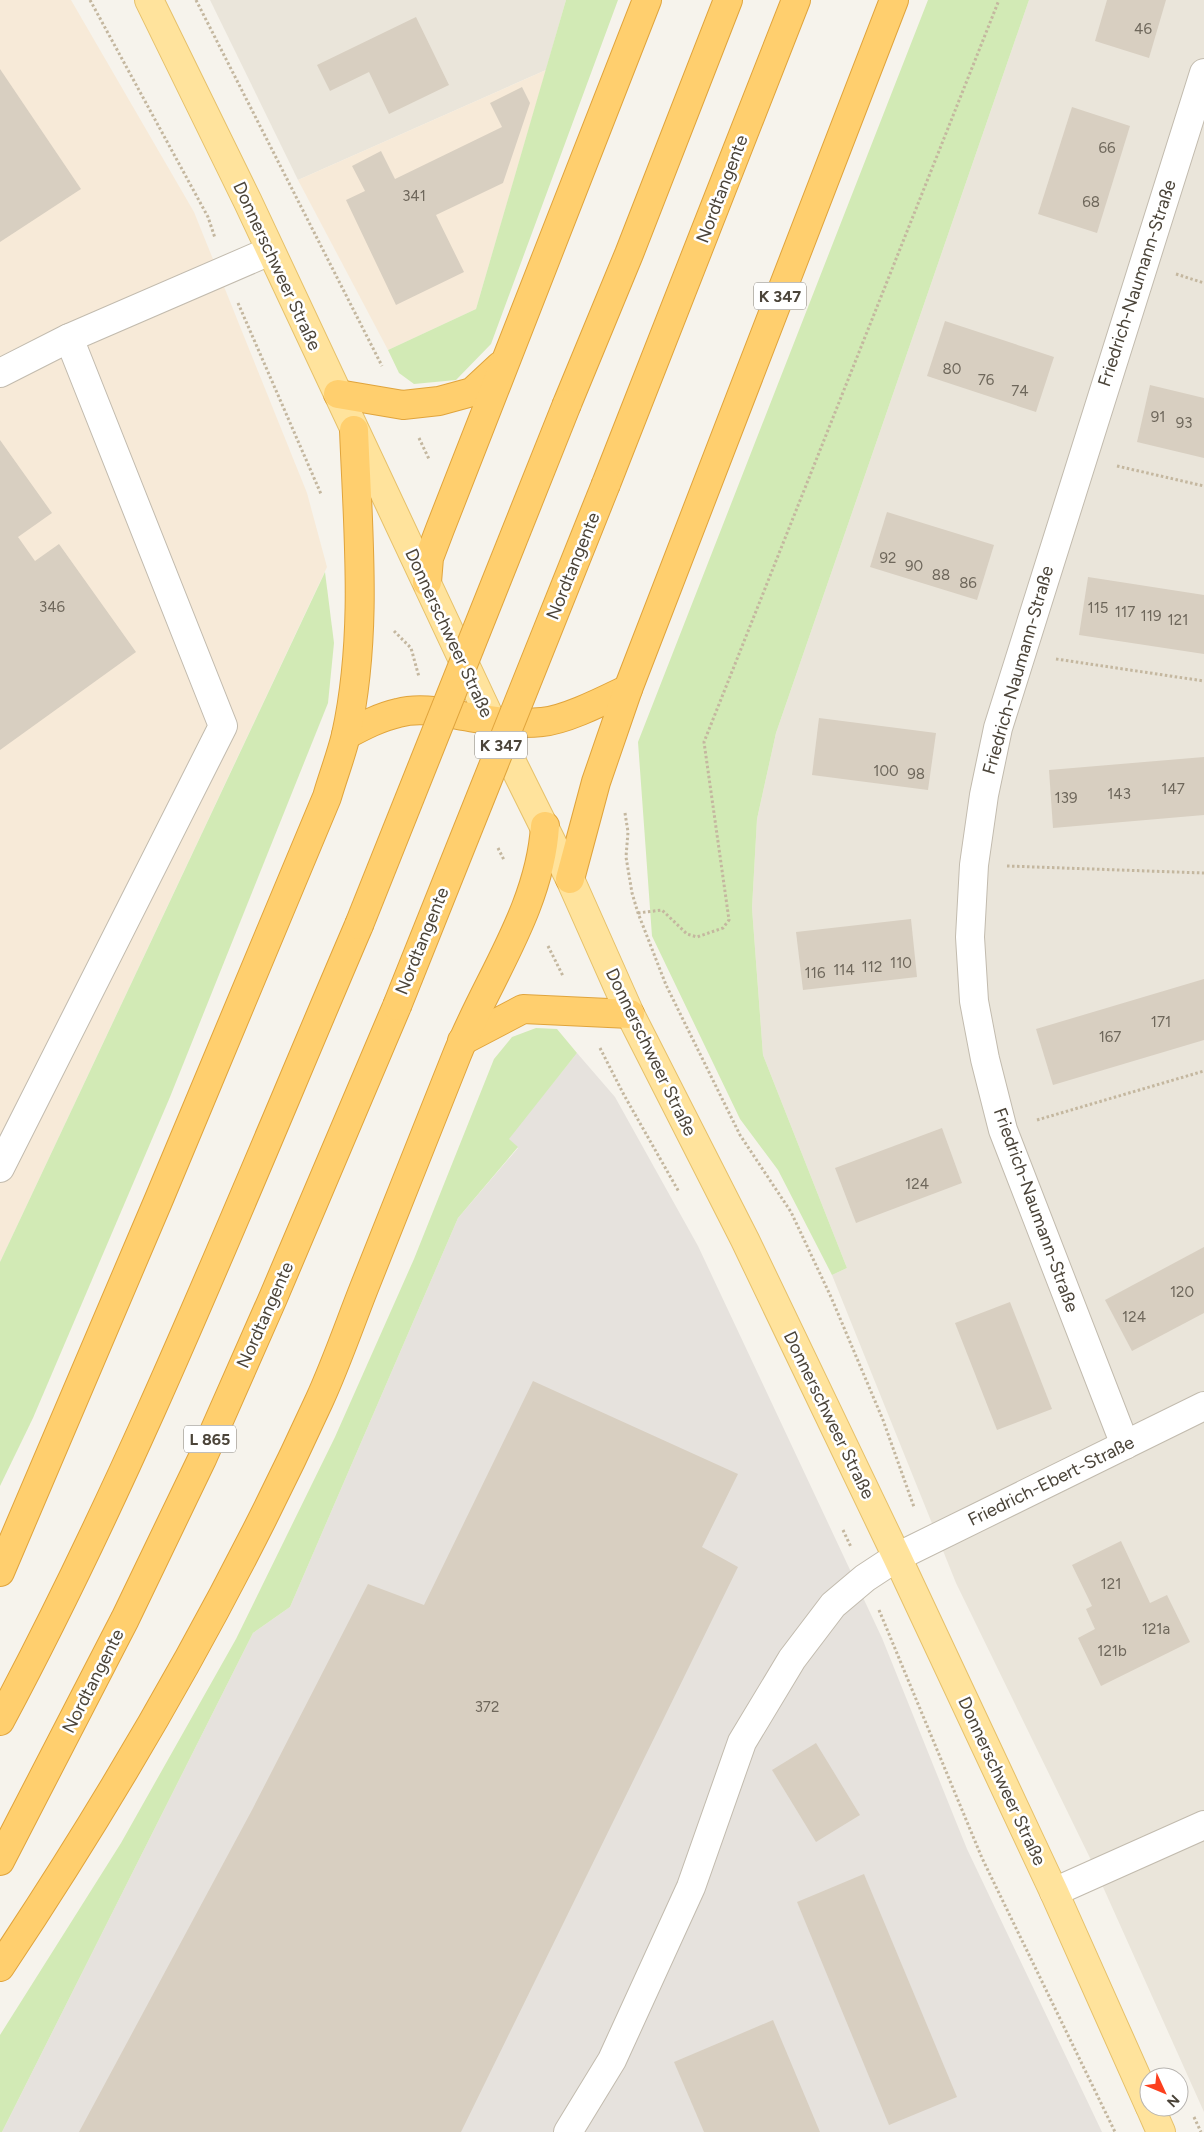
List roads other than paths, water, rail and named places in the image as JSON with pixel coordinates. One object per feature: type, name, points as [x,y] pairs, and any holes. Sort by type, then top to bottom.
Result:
[{"type":"highway","points":[[426,582],[429,558],[503,364],[647,0]]},
{"type":"highway","points":[[0,1721],[32,1660],[132,1455],[359,925],[629,254],[728,0]]},
{"type":"highway","name":"Nordtangente","points":[[0,1861],[125,1619],[202,1459],[273,1298],[397,1006],[606,484],[796,0]]},
{"type":"highway","name":"K 347","points":[[570,879],[596,782],[628,690],[894,0]]},
{"type":"highway","points":[[338,394],[403,405],[439,401],[472,392],[503,364]]},
{"type":"highway","points":[[0,1572],[327,797],[346,735],[357,659],[361,596],[354,430]]},
{"type":"highway","name":"K 347","points":[[491,720],[518,723],[544,722],[590,707],[628,690]]},
{"type":"highway","points":[[346,735],[374,721],[400,712],[429,710],[491,720]]},
{"type":"highway","points":[[0,1967],[50,1893],[140,1745],[225,1594],[320,1399],[462,1041],[526,904],[540,866],[545,826]]},
{"type":"highway","points":[[462,1041],[523,1009],[581,1010],[630,1014]]},
{"type":"main road","name":"Donnerschweer Straße","points":[[149,0],[338,394],[491,720],[545,826],[630,1014],[745,1240],[897,1557],[1054,1892],[1139,2081]]},
{"type":"main road","name":"Donnerschweer Straße","points":[[1155,2117],[1161,2132]]},
{"type":"street","name":"Friedrich-Naumann-Straße","points":[[1125,1445],[1003,1130],[985,1059],[974,1001],[970,937],[974,865],[984,795],[998,728],[1204,73]]},
{"type":"street","points":[[0,373],[69,338],[270,251]]},
{"type":"street","points":[[0,1168],[223,726],[69,338]]},
{"type":"street","name":"Friedrich-Ebert-Straße","points":[[568,2132],[612,2060],[691,1887],[742,1742],[792,1659],[833,1604],[865,1578],[897,1557],[1204,1406]]},
{"type":"street","points":[[1054,1892],[1204,1825]]}]
